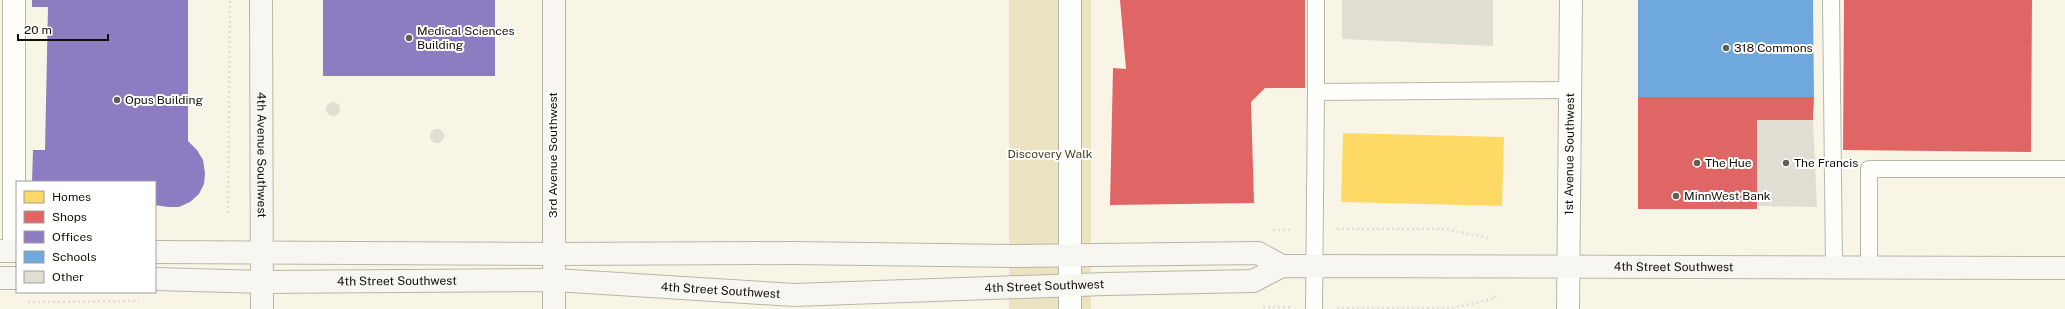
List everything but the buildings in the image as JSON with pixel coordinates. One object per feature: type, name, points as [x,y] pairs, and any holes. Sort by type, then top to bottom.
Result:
[{"type":"main road","name":"4th Avenue Southwest","points":[[261,0],[262,309]]},
{"type":"main road","name":"3rd Avenue Southwest","points":[[554,0],[554,309]]},
{"type":"main road","name":"4th Street Southwest","points":[[156,252],[1071,255],[1258,253],[1282,266]]},
{"type":"main road","name":"4th Street Southwest","points":[[156,279],[262,282],[554,280],[794,295],[1253,281],[1282,266],[2065,268]]},
{"type":"main road","points":[[0,278],[16,278]]},
{"type":"street","points":[[10,251],[14,0]]},
{"type":"street","points":[[1070,0],[1070,309]]},
{"type":"street","name":"1st Avenue Southwest","points":[[1568,309],[1567,267],[1571,0]]},
{"type":"lane","points":[[1314,309],[1316,0]]},
{"type":"lane","points":[[1831,0],[1834,267]]},
{"type":"lane","points":[[1316,92],[1570,90]]},
{"type":"lane","points":[[1869,267],[1869,169],[2065,169]]},
{"type":"path","points":[[228,213],[230,0]]},
{"type":"green space","name":"Discovery Walk","points":[[1009,0],[1091,0],[1091,309],[1009,309]]},
{"type":"place","name":"Medical Sciences Building","points":[[409,38]]},
{"type":"place","name":"318 Commons","points":[[1726,48]]},
{"type":"place","name":"Opus Building","points":[[117,100]]},
{"type":"place","name":"The Hue","points":[[1697,163]]},
{"type":"place","name":"The Francis","points":[[1786,163]]},
{"type":"place","name":"MinnWest Bank","points":[[1676,196]]}]
